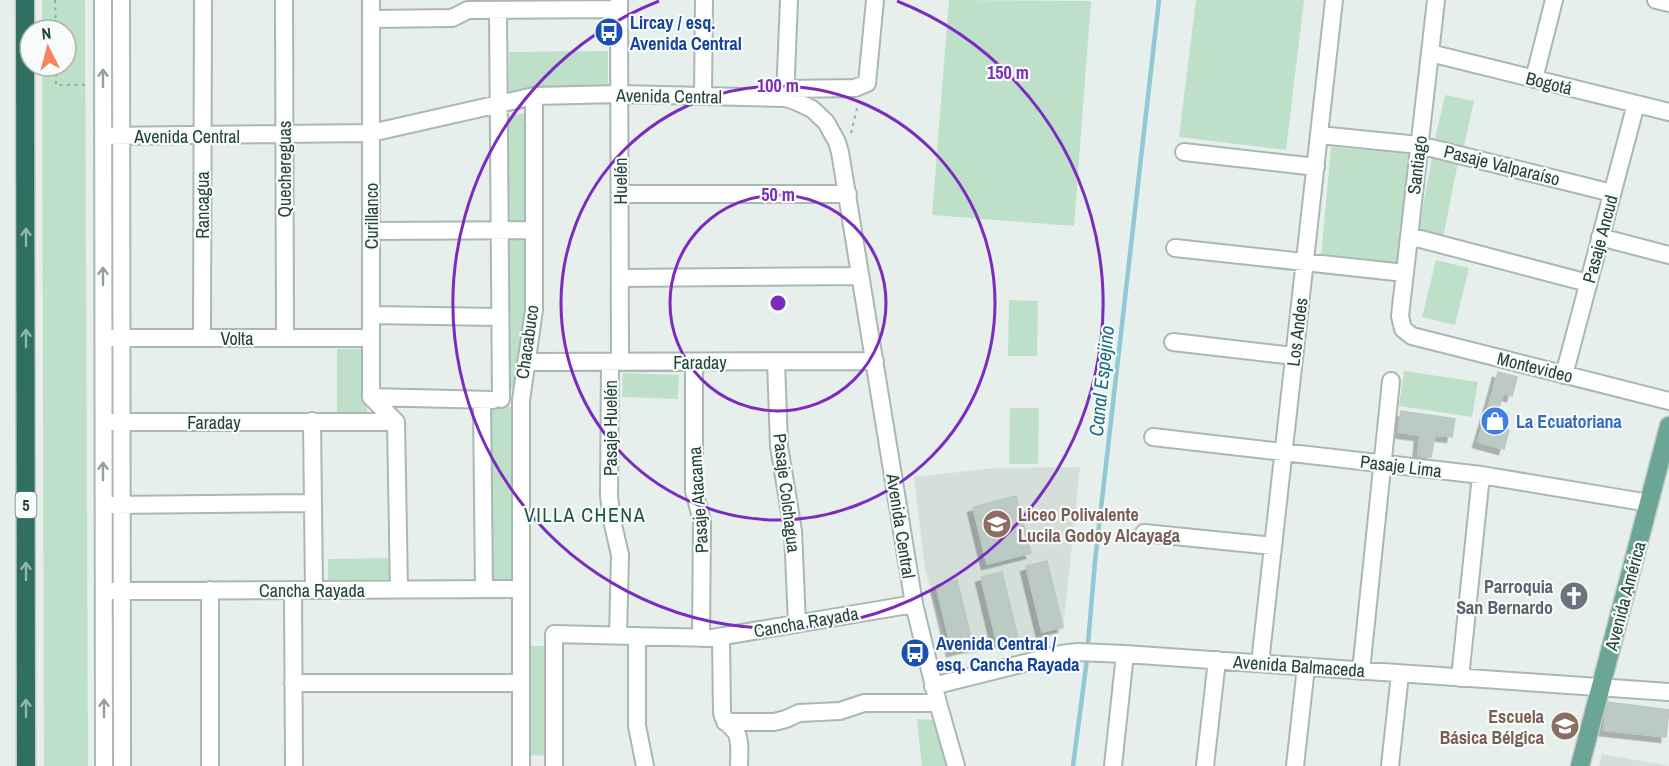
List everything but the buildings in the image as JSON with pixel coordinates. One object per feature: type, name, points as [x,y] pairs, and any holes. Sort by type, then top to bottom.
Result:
[{"type":"highway","name":"5","points":[[25,0],[26,766]]},
{"type":"main road","name":"Avenida América","points":[[1580,766],[1669,426]]},
{"type":"street","points":[[103,0],[104,766]]},
{"type":"street","points":[[121,0],[122,766]]},
{"type":"street","name":"Rancagua","points":[[202,338],[203,0]]},
{"type":"street","name":"Quechereguas","points":[[284,0],[285,338]]},
{"type":"street","name":"Curillanco","points":[[370,398],[371,0]]},
{"type":"street","points":[[703,96],[704,0]]},
{"type":"street","points":[[789,0],[786,94],[855,88],[867,83],[875,0]]},
{"type":"street","name":"Los Andes","points":[[1260,663],[1335,0]]},
{"type":"street","name":"Santiago","points":[[1403,329],[1400,316],[1436,0]]},
{"type":"street","points":[[1534,79],[1554,0]]},
{"type":"street","points":[[371,19],[452,18],[468,10],[619,4]]},
{"type":"street","name":"Huelén","points":[[615,362],[620,278],[619,4]]},
{"type":"street","name":"Chacabuco","points":[[498,10],[501,399]]},
{"type":"street","name":"Bogotá","points":[[1430,53],[1669,112]]},
{"type":"street","name":"Avenida Central","points":[[103,136],[371,132],[534,96],[786,94],[812,109],[831,130],[840,152],[914,604],[935,694],[956,766]]},
{"type":"street","name":"Chacabuco","points":[[521,766],[521,400],[534,310],[534,96]]},
{"type":"street","name":"Pasaje Ancud","points":[[1564,375],[1636,104]]},
{"type":"street","name":"Pasaje Valparaíso","points":[[1319,135],[1419,145],[1612,193]]},
{"type":"street","points":[[1184,152],[1316,167]]},
{"type":"street","points":[[620,194],[848,194]]},
{"type":"street","points":[[371,231],[534,230]]},
{"type":"street","points":[[1409,236],[1588,283]]},
{"type":"street","points":[[1600,237],[1669,255]]},
{"type":"street","points":[[1175,248],[1405,273]]},
{"type":"street","points":[[620,278],[860,276]]},
{"type":"street","points":[[370,315],[500,317]]},
{"type":"street","name":"Montevideo","points":[[1403,329],[1412,336],[1669,401]]},
{"type":"street","name":"Volta","points":[[103,338],[370,338]]},
{"type":"street","points":[[1173,342],[1294,356]]},
{"type":"street","name":"Pasaje Colchagua","points":[[776,361],[779,446],[793,531],[797,624]]},
{"type":"street","name":"Faraday","points":[[526,362],[875,361]]},
{"type":"street","name":"Pasaje Huelén","points":[[615,362],[609,496],[620,555],[618,636]]},
{"type":"street","name":"Pasaje Atacama","points":[[694,362],[694,491],[702,521],[701,638]]},
{"type":"street","points":[[1361,671],[1391,381]]},
{"type":"street","points":[[370,398],[521,400]]},
{"type":"street","points":[[370,398],[396,422],[399,590]]},
{"type":"street","points":[[482,400],[484,589]]},
{"type":"street","points":[[312,421],[314,590]]},
{"type":"street","name":"Faraday","points":[[103,422],[396,422]]},
{"type":"street","name":"Pasaje Lima","points":[[1153,437],[1481,475],[1649,503]]},
{"type":"street","points":[[1460,678],[1481,475]]},
{"type":"street","points":[[104,505],[313,503]]},
{"type":"street","points":[[1144,533],[1273,546]]},
{"type":"street","name":"Cancha Rayada","points":[[104,591],[521,589]]},
{"type":"street","points":[[210,590],[210,766]]},
{"type":"street","points":[[293,590],[294,766]]},
{"type":"street","name":"Cancha Rayada","points":[[554,766],[554,634],[721,637],[914,604]]},
{"type":"street","points":[[637,637],[637,726],[645,766]]},
{"type":"street","points":[[721,637],[721,707],[725,722],[738,738],[739,766]]},
{"type":"street","name":"Avenida Balmaceda","points":[[725,722],[774,722],[800,713],[840,711],[864,703],[935,694],[1052,656],[1077,652],[1669,692]]},
{"type":"street","points":[[1113,766],[1125,654]]},
{"type":"street","points":[[1205,766],[1217,660]]},
{"type":"street","points":[[1295,766],[1306,667]]},
{"type":"street","points":[[1390,766],[1400,674]]},
{"type":"street","points":[[293,683],[521,683]]},
{"type":"path","points":[[55,0],[56,18]]},
{"type":"path","points":[[56,78],[56,85]]},
{"type":"path","points":[[849,139],[863,86]]},
{"type":"shaded area","name":"Liceo Polivalente Lucila Godoy Alcayaga","points":[[1080,467],[1063,630],[968,655],[949,650],[925,570],[914,477],[995,468]]},
{"type":"shaded area","points":[[1602,754],[1669,766],[1599,766]]},
{"type":"green space","points":[[42,0],[85,0],[88,766],[44,766],[42,78],[78,78],[78,18],[42,18]]},
{"type":"green space","points":[[949,0],[1091,1],[1074,226],[932,215]]},
{"type":"green space","points":[[1196,0],[1304,0],[1286,150],[1179,137]]},
{"type":"green space","points":[[608,51],[608,87],[532,87],[509,93],[509,52]]},
{"type":"green space","points":[[1445,95],[1474,101],[1464,146],[1435,139]]},
{"type":"green space","points":[[526,113],[527,223],[507,223],[506,116]]},
{"type":"green space","points":[[1331,147],[1413,154],[1403,264],[1321,256]]},
{"type":"green space","points":[[1432,157],[1458,162],[1443,238],[1418,233]]},
{"type":"green space","points":[[507,238],[528,238],[528,293],[520,390],[508,388]]},
{"type":"green space","points":[[1436,260],[1469,268],[1455,325],[1422,317]]},
{"type":"green space","points":[[1009,300],[1038,301],[1037,356],[1008,356]]},
{"type":"green space","points":[[337,349],[366,349],[367,413],[337,414]]},
{"type":"green space","points":[[1404,371],[1478,382],[1472,417],[1399,406]]},
{"type":"green space","points":[[623,373],[679,375],[678,399],[622,397]]},
{"type":"green space","points":[[506,404],[512,409],[511,580],[489,584],[492,407]]},
{"type":"green space","points":[[1010,408],[1039,408],[1038,464],[1009,464]]},
{"type":"green space","points":[[390,558],[390,583],[328,584],[328,559]]},
{"type":"green space","points":[[527,646],[548,646],[547,756],[528,755]]},
{"type":"green space","points":[[917,719],[935,720],[949,766],[922,766]]},
{"type":"waterway","name":"Canal Espejino","points":[[1073,766],[1086,667],[1095,561],[1159,0]]},
{"type":"place","name":"Lircay / esq. Avenida Central","points":[[609,32]]},
{"type":"place","name":"La Ecuatoriana","points":[[1495,421]]},
{"type":"place","name":"Liceo Polivalente Lucila Godoy Alcayaga","points":[[997,524]]},
{"type":"place","name":"Parroquia San Bernardo","points":[[1574,596]]},
{"type":"place","name":"Avenida Central / esq. Cancha Rayada","points":[[915,653]]},
{"type":"place","name":"Escuela Básica Bélgica","points":[[1565,726]]},
{"type":"district","name":"VILLA CHENA","points":[[585,514]]}]
